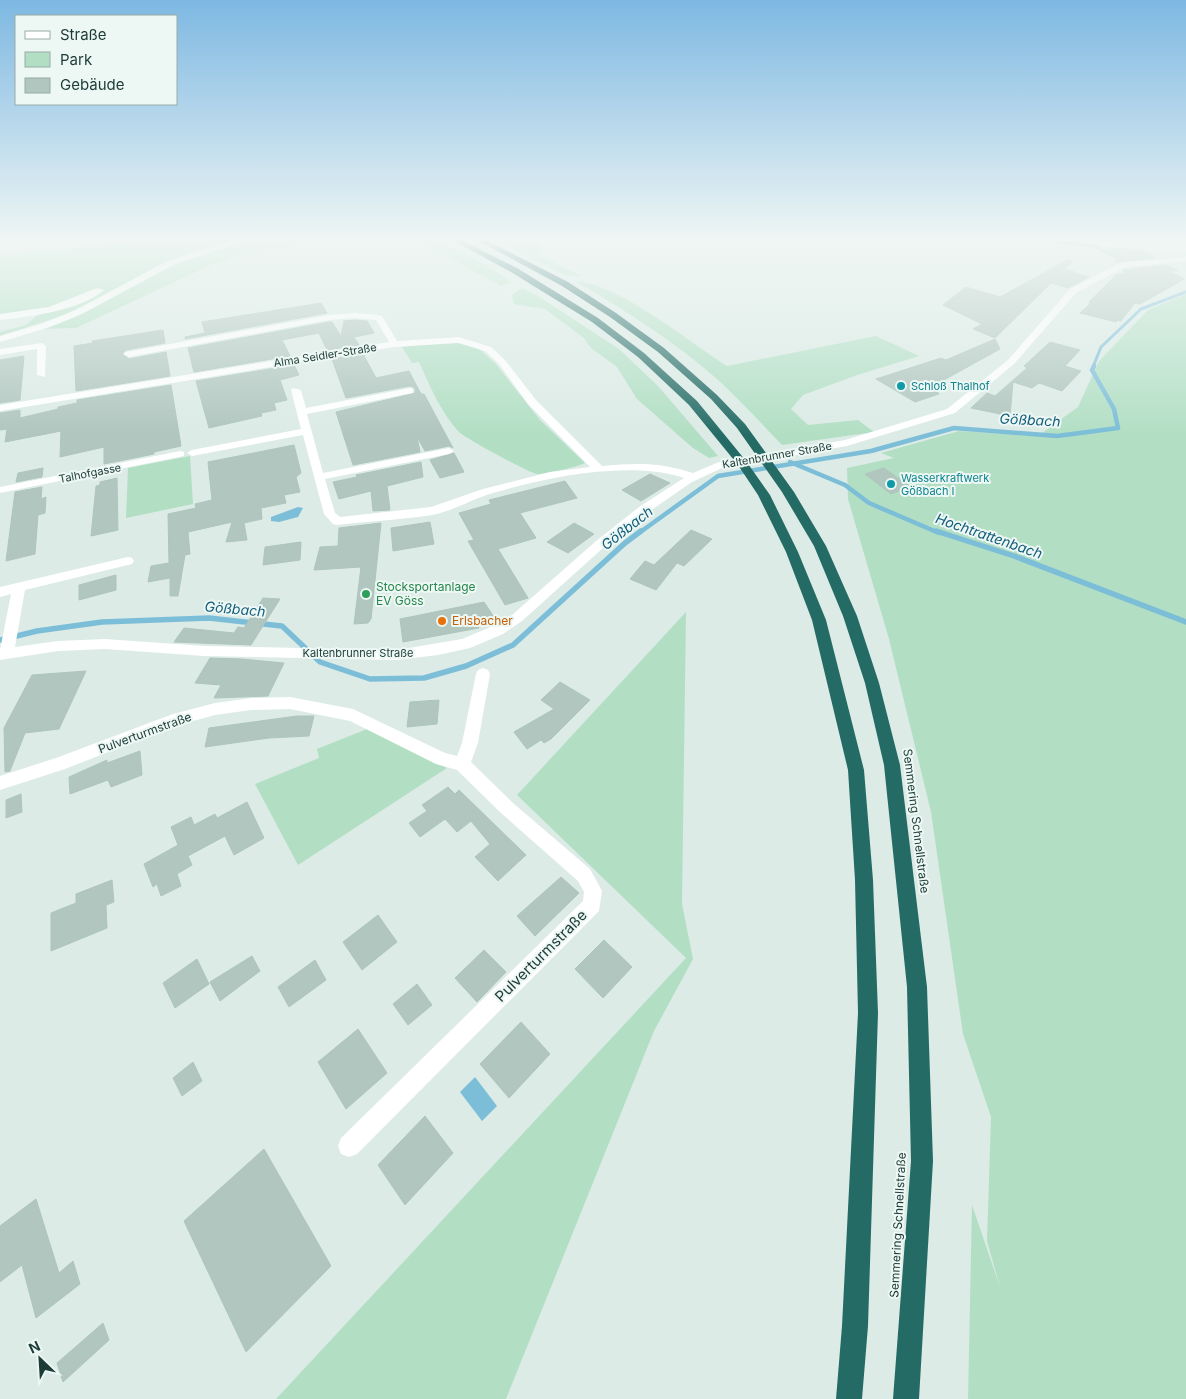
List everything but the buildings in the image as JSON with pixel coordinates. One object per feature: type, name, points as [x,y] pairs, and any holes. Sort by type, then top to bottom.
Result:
[{"type":"highway","points":[[570,304],[596,320],[666,377],[693,403],[742,463],[764,495],[792,552],[819,620],[856,770],[864,880],[868,1013],[856,1326],[849,1399]]},
{"type":"highway","name":"Semmering Schnellstraße","points":[[595,304],[627,325],[689,373],[741,426],[788,492],[820,546],[850,616],[872,683],[892,765],[917,987],[922,1161],[906,1399]]},
{"type":"street","points":[[0,317],[22,315],[69,304]]},
{"type":"street","points":[[0,339],[44,326],[93,304]]},
{"type":"street","name":"Kaltenbrunner Straße","points":[[19,588],[5,651],[105,644],[204,651],[331,654],[419,653],[468,649],[518,618],[573,566],[614,533],[667,493],[694,477],[719,465],[847,443],[946,414],[1011,362],[1061,304]]},
{"type":"street","points":[[129,354],[313,320],[366,315],[379,318],[394,344]]},
{"type":"street","name":"Alma Seidler-Straße","points":[[0,408],[394,344],[459,340],[488,349],[502,362],[532,402],[598,470]]},
{"type":"street","points":[[0,352],[42,346],[42,375]]},
{"type":"street","points":[[296,390],[330,514],[337,521],[432,511],[496,488],[554,474],[598,470],[666,468],[694,477]]},
{"type":"street","points":[[302,412],[410,391]]},
{"type":"street","name":"Talhofgasse","points":[[0,490],[308,431]]},
{"type":"street","points":[[320,477],[449,451]]},
{"type":"street","points":[[0,592],[128,562]]},
{"type":"street","points":[[462,764],[470,744],[484,674]]},
{"type":"street","name":"Pulverturmstraße","points":[[0,783],[68,761],[173,720],[215,709],[280,703],[317,706],[352,715],[442,759],[462,764],[507,808],[584,875],[593,891],[592,905],[349,1146]]},
{"type":"green space","points":[[0,304],[85,304],[64,315],[0,336],[0,332],[26,325],[42,311],[0,315]]},
{"type":"green space","points":[[99,304],[127,304],[76,328],[40,329],[59,324]]},
{"type":"green space","points":[[516,304],[551,304],[619,349],[658,386],[718,456],[709,458],[693,448],[637,399],[617,367],[591,348],[584,338],[545,309]]},
{"type":"green space","points":[[614,304],[636,304],[727,366],[876,336],[919,356],[857,375],[803,395],[791,409],[808,425],[858,420],[874,432],[782,445],[717,379],[649,327]]},
{"type":"green space","points":[[1162,304],[1186,304],[1186,1399],[968,1399],[972,1205],[1000,1287],[987,1241],[991,1117],[963,1034],[931,812],[889,639],[848,499],[847,468],[894,458],[881,453],[959,431],[1038,436],[1078,407],[1099,361],[1148,310]]},
{"type":"green space","points":[[436,343],[464,343],[478,348],[495,363],[540,420],[585,463],[537,474],[498,455],[459,432],[441,408],[419,362],[412,363],[402,347]]},
{"type":"green space","points":[[190,456],[193,504],[126,518],[128,468]]},
{"type":"green space","points":[[686,612],[682,904],[693,959],[654,1031],[506,1399],[276,1399],[686,958],[517,795]]},
{"type":"green space","points":[[367,729],[447,768],[298,865],[255,784],[319,758],[317,749]]},
{"type":"water","points":[[298,507],[303,508],[298,517],[279,522],[271,521],[271,517]]},
{"type":"water","points":[[475,1077],[497,1106],[482,1121],[460,1092]]},
{"type":"waterway","name":"Gößbach","points":[[1093,367],[1101,347],[1141,309],[1153,304]]},
{"type":"waterway","name":"Gößbach","points":[[794,464],[871,451],[954,428],[1057,436],[1118,428],[1114,409],[1092,370],[1094,366]]},
{"type":"waterway","name":"Hochtrattenbach","points":[[790,462],[794,464]]},
{"type":"waterway","name":"Gößbach","points":[[639,533],[718,476],[794,464]]},
{"type":"waterway","name":"Hochtrattenbach","points":[[794,464],[845,485],[869,503],[939,533]]},
{"type":"waterway","name":"Gößbach","points":[[0,640],[37,631],[102,622],[209,618],[282,626],[320,662],[370,679],[424,678],[466,666],[513,645],[625,543],[641,531]]},
{"type":"waterway","name":"Hochtrattenbach","points":[[936,531],[1014,556],[1186,622]]},
{"type":"place","name":"Schloß Thalhof","points":[[901,386]]},
{"type":"place","name":"Wasserkraftwerk Gößbach I","points":[[891,484]]},
{"type":"place","name":"Stocksportanlage EV Göss","points":[[366,594]]},
{"type":"place","name":"Erlsbacher","points":[[442,621]]}]
